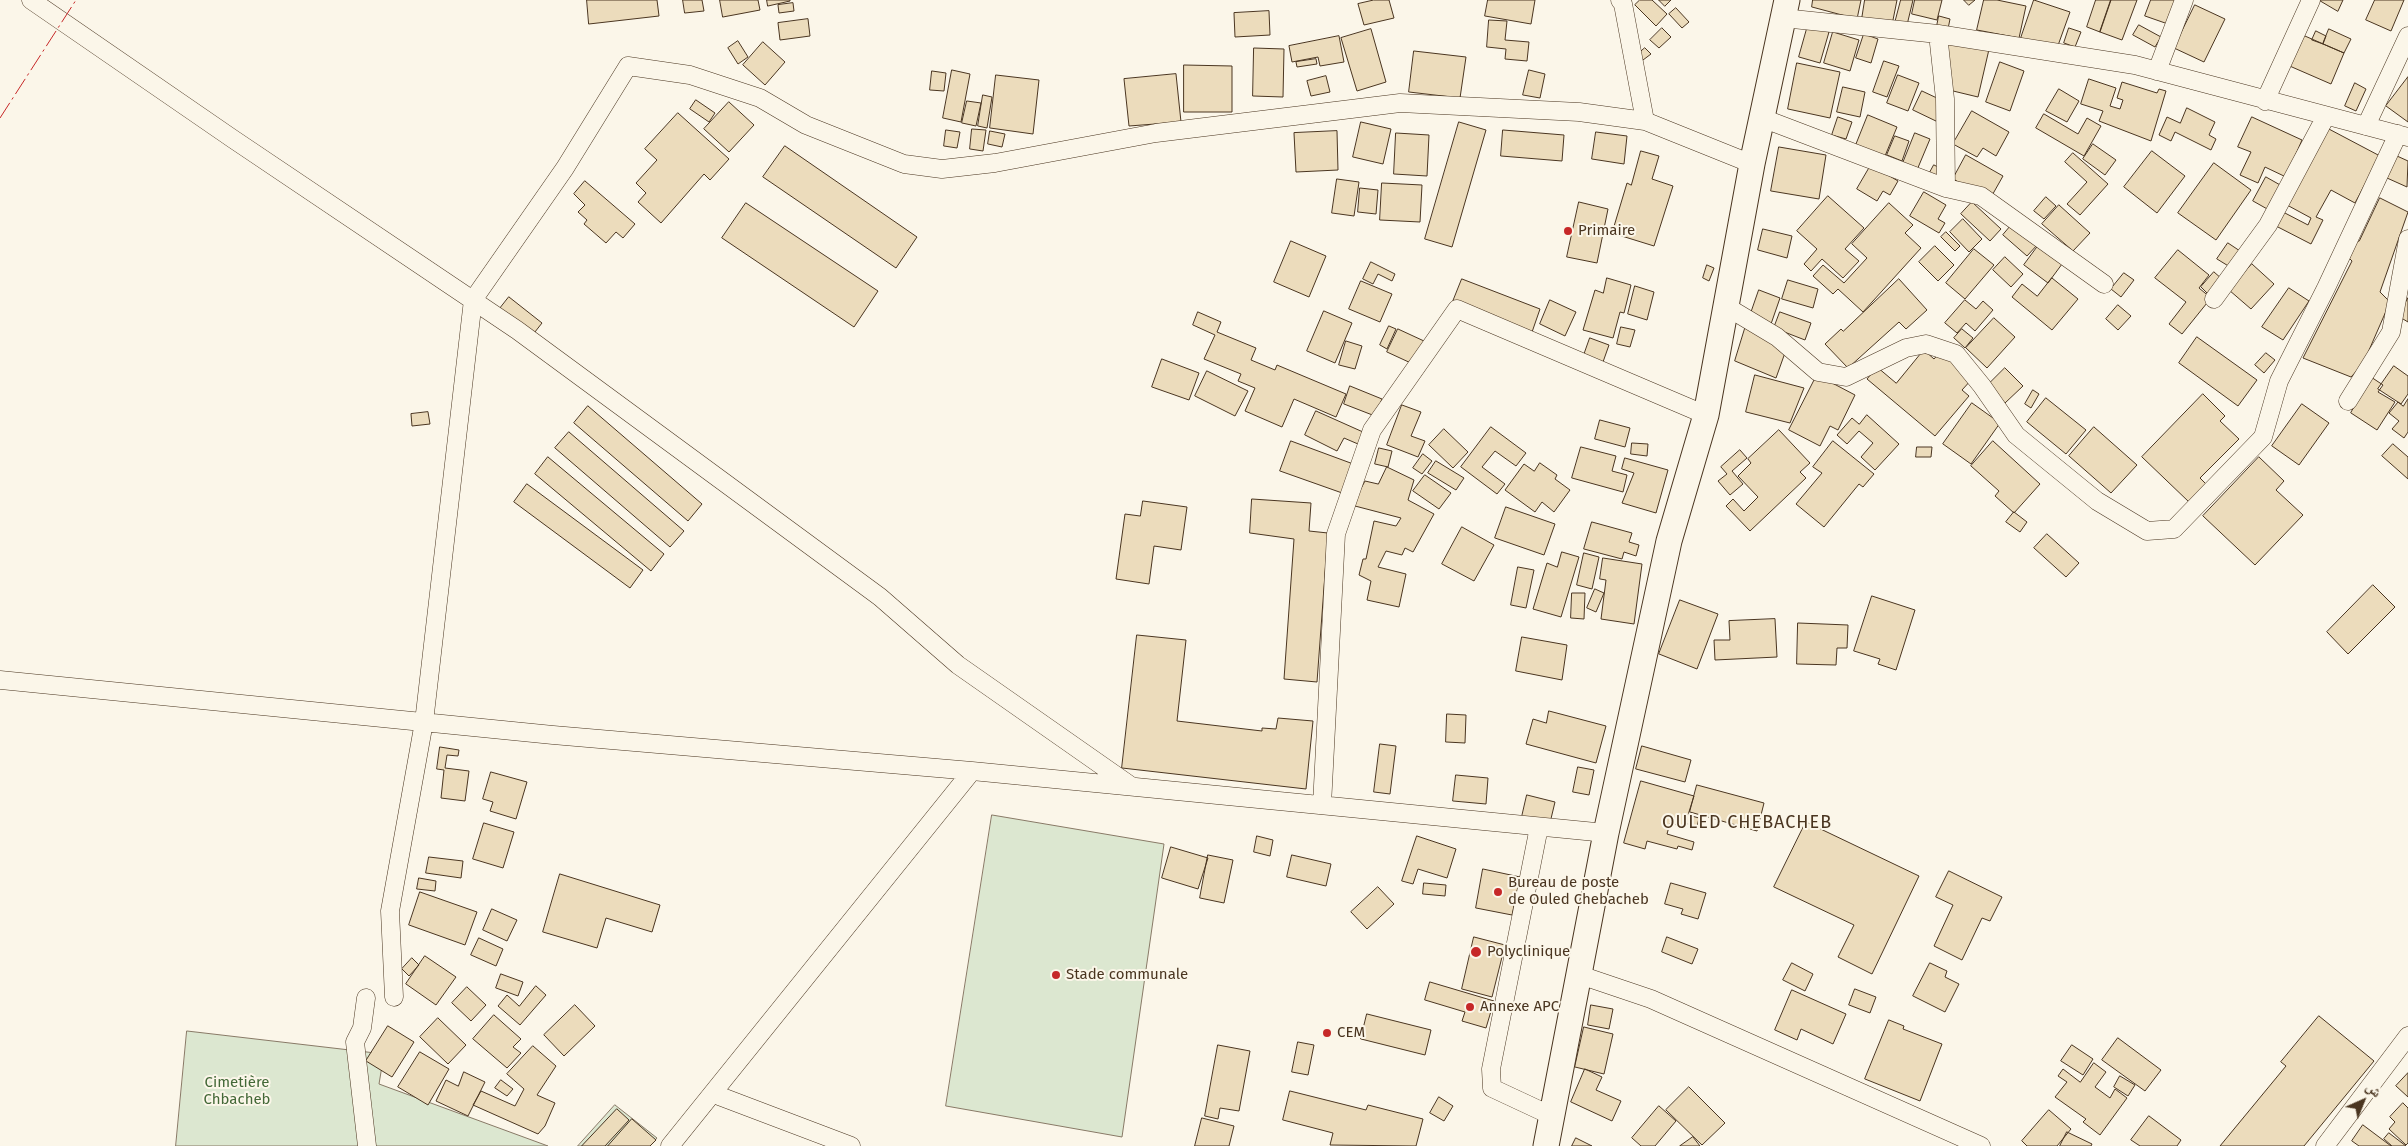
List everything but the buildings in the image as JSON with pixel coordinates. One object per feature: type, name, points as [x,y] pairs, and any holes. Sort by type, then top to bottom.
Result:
[{"type":"main road","points":[[1546,1146],[1606,833],[1669,541],[1706,414],[1752,164],[1785,9]]},
{"type":"street","points":[[31,0],[232,139],[518,330],[880,597],[958,665],[1131,786]]},
{"type":"street","points":[[1620,0],[1623,4],[1645,121]]},
{"type":"street","points":[[2157,72],[2184,0]]},
{"type":"street","points":[[2265,101],[2311,0]]},
{"type":"street","points":[[1727,307],[1777,336],[1818,372],[1846,377],[1906,348],[1926,344],[1956,354],[1982,386],[2016,435],[2097,501],[2146,532],[2174,529],[2263,437],[2279,381],[2403,136],[2265,101],[2135,65],[1785,9]]},
{"type":"street","points":[[1938,34],[1945,99],[1946,188]]},
{"type":"street","points":[[2366,126],[2408,36]]},
{"type":"street","points":[[394,996],[390,911],[424,722],[473,300],[565,168],[628,66],[690,75],[760,98],[806,125],[904,164],[942,169],[995,163],[1156,133],[1400,103],[1580,112],[1645,121],[1752,164]]},
{"type":"street","points":[[2214,299],[2268,225],[2326,116]]},
{"type":"street","points":[[1762,118],[1946,188],[1981,196],[2104,284]]},
{"type":"street","points":[[2348,401],[2391,332],[2408,239]]},
{"type":"street","points":[[1322,805],[1336,534],[1372,430],[1457,309],[1706,414]]},
{"type":"street","points":[[0,680],[562,736],[972,771],[1606,833]]},
{"type":"street","points":[[670,1146],[714,1094],[972,771]]},
{"type":"street","points":[[1539,827],[1491,1069],[1492,1088],[1552,1116]]},
{"type":"street","points":[[1580,976],[1651,998],[1981,1146]]},
{"type":"street","points":[[366,998],[362,1028],[354,1042],[367,1146]]},
{"type":"street","points":[[2325,1146],[2408,1036]]},
{"type":"street","points":[[714,1094],[852,1146]]},
{"type":"green space","name":"Stade communale","points":[[992,815],[1164,844],[1122,1137],[946,1106]]},
{"type":"green space","name":"Cimetière Chbacheb","points":[[187,1031],[384,1054],[379,1084],[548,1146],[176,1146]]},
{"type":"green space","points":[[615,1105],[657,1138],[650,1146],[578,1146]]},
{"type":"power","points":[[0,118],[76,0]]},
{"type":"place","name":"Primaire","points":[[1568,231]]},
{"type":"place","name":"Bureau de poste de Ouled Chebacheb","points":[[1498,892]]},
{"type":"place","name":"Polyclinique","points":[[1476,952]]},
{"type":"place","name":"Stade communale","points":[[1056,975]]},
{"type":"place","name":"Annexe APC","points":[[1470,1007]]},
{"type":"place","name":"CEM","points":[[1327,1033]]},
{"type":"district","name":"OULED CHEBACHEB","points":[[1747,823]]}]
